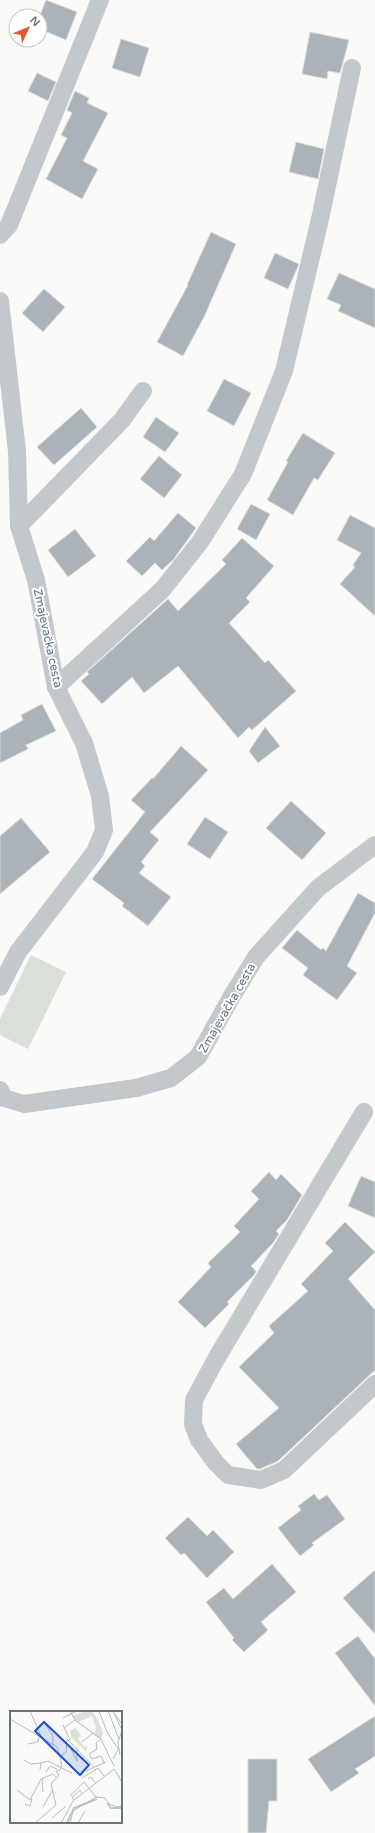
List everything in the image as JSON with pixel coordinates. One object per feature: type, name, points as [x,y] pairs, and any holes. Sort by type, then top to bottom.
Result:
[{"type":"street","points":[[0,235],[9,225],[100,0]]},
{"type":"street","points":[[56,687],[162,590],[200,542],[243,474],[284,371],[320,219],[352,68]]},
{"type":"street","name":"Zmajevačka cesta","points":[[0,301],[17,451],[19,526],[36,580],[56,687],[84,743],[100,796],[104,830],[95,852],[18,952],[0,987]]},
{"type":"street","points":[[19,526],[122,420],[143,391]]},
{"type":"street","name":"Zmajevačka cesta","points":[[0,1090],[4,1098],[24,1104],[136,1088],[171,1078],[198,1056],[256,957],[318,888],[375,845]]},
{"type":"street","points":[[364,1112],[216,1359],[194,1400],[193,1424],[199,1440],[216,1463],[228,1475],[261,1480],[284,1470],[375,1384]]},
{"type":"shaded area","points":[[31,955],[66,972],[28,1049],[0,1035],[0,1019]]},
{"type":"building","points":[[46,0],[77,12],[66,40],[48,32],[48,8],[43,8]]},
{"type":"building","points":[[310,32],[349,40],[340,73],[328,71],[327,79],[302,74]]},
{"type":"building","points":[[121,39],[149,48],[140,77],[112,68]]},
{"type":"building","points":[[37,73],[56,82],[48,101],[28,91]]},
{"type":"building","points":[[75,91],[89,98],[87,103],[108,113],[83,161],[98,169],[82,199],[46,179],[67,138],[61,135],[72,113],[67,110]]},
{"type":"building","points":[[296,142],[324,149],[318,179],[289,172]]},
{"type":"building","points":[[211,232],[236,244],[204,317],[183,356],[157,342],[188,285]]},
{"type":"building","points":[[275,253],[299,264],[288,289],[264,278]]},
{"type":"building","points":[[339,273],[375,289],[375,328],[338,311],[341,305],[327,299]]},
{"type":"building","points":[[44,289],[65,307],[43,332],[22,313]]},
{"type":"building","points":[[224,379],[251,393],[234,426],[207,411]]},
{"type":"building","points":[[81,408],[97,427],[54,465],[37,447]]},
{"type":"building","points":[[156,417],[179,433],[165,452],[143,437]]},
{"type":"building","points":[[303,433],[335,453],[318,480],[314,478],[293,515],[267,500],[288,462],[286,461]]},
{"type":"building","points":[[159,456],[182,475],[164,498],[140,479]]},
{"type":"building","points":[[251,504],[270,514],[256,540],[237,529]]},
{"type":"building","points":[[178,513],[196,528],[173,560],[162,570],[155,563],[142,576],[126,561],[150,537],[154,541]]},
{"type":"building","points":[[350,515],[375,528],[375,616],[340,584],[355,567],[353,565],[361,553],[337,540]]},
{"type":"building","points":[[75,529],[96,556],[68,577],[48,550]]},
{"type":"building","points":[[242,538],[274,566],[246,598],[250,602],[229,623],[265,663],[268,660],[296,691],[252,730],[249,727],[238,738],[178,666],[144,693],[132,677],[102,704],[81,681],[89,674],[87,672],[168,599],[178,611],[226,564],[222,560]]},
{"type":"building","points":[[42,704],[56,731],[26,745],[28,749],[0,763],[0,733],[23,720],[21,715]]},
{"type":"building","points":[[265,727],[280,746],[258,763],[249,751]]},
{"type":"building","points":[[181,746],[208,770],[150,832],[159,840],[141,862],[145,866],[139,873],[171,897],[148,926],[122,906],[124,903],[92,879],[145,812],[131,800],[152,778],[153,779]]},
{"type":"building","points":[[291,801],[326,833],[302,860],[266,828]]},
{"type":"building","points":[[205,817],[228,832],[210,859],[187,844]]},
{"type":"building","points":[[21,818],[50,852],[0,894],[0,836]]},
{"type":"building","points":[[358,893],[375,903],[375,913],[347,966],[357,973],[337,1000],[303,975],[308,968],[282,948],[297,930],[321,950],[323,948],[326,951]]},
{"type":"building","points":[[269,1172],[276,1180],[281,1174],[302,1195],[287,1220],[276,1231],[279,1234],[273,1243],[251,1266],[256,1271],[254,1275],[227,1302],[229,1304],[205,1328],[178,1302],[211,1267],[208,1263],[240,1232],[234,1226],[259,1199],[251,1191]]},
{"type":"building","points":[[361,1176],[375,1182],[375,1218],[348,1206]]},
{"type":"building","points":[[345,1222],[375,1252],[348,1279],[375,1310],[375,1370],[278,1461],[257,1469],[236,1444],[279,1408],[239,1367],[274,1333],[269,1326],[308,1291],[301,1284],[333,1251],[325,1243]]},
{"type":"building","points":[[314,1494],[319,1500],[327,1495],[345,1519],[312,1543],[314,1545],[300,1556],[278,1528],[301,1510],[298,1506]]},
{"type":"building","points":[[188,1517],[207,1536],[213,1530],[234,1552],[207,1578],[184,1553],[181,1555],[165,1538]]},
{"type":"building","points":[[272,1564],[296,1592],[261,1622],[268,1630],[244,1652],[232,1640],[234,1638],[206,1602],[224,1588],[233,1599]]},
{"type":"building","points":[[375,1570],[375,1634],[343,1598]]},
{"type":"building","points":[[358,1636],[375,1659],[375,1706],[335,1653]]},
{"type":"building","points":[[375,1716],[375,1756],[355,1769],[359,1773],[331,1792],[308,1759]]},
{"type":"building","points":[[248,1759],[277,1759],[277,1801],[269,1801],[266,1833],[248,1833]]}]
